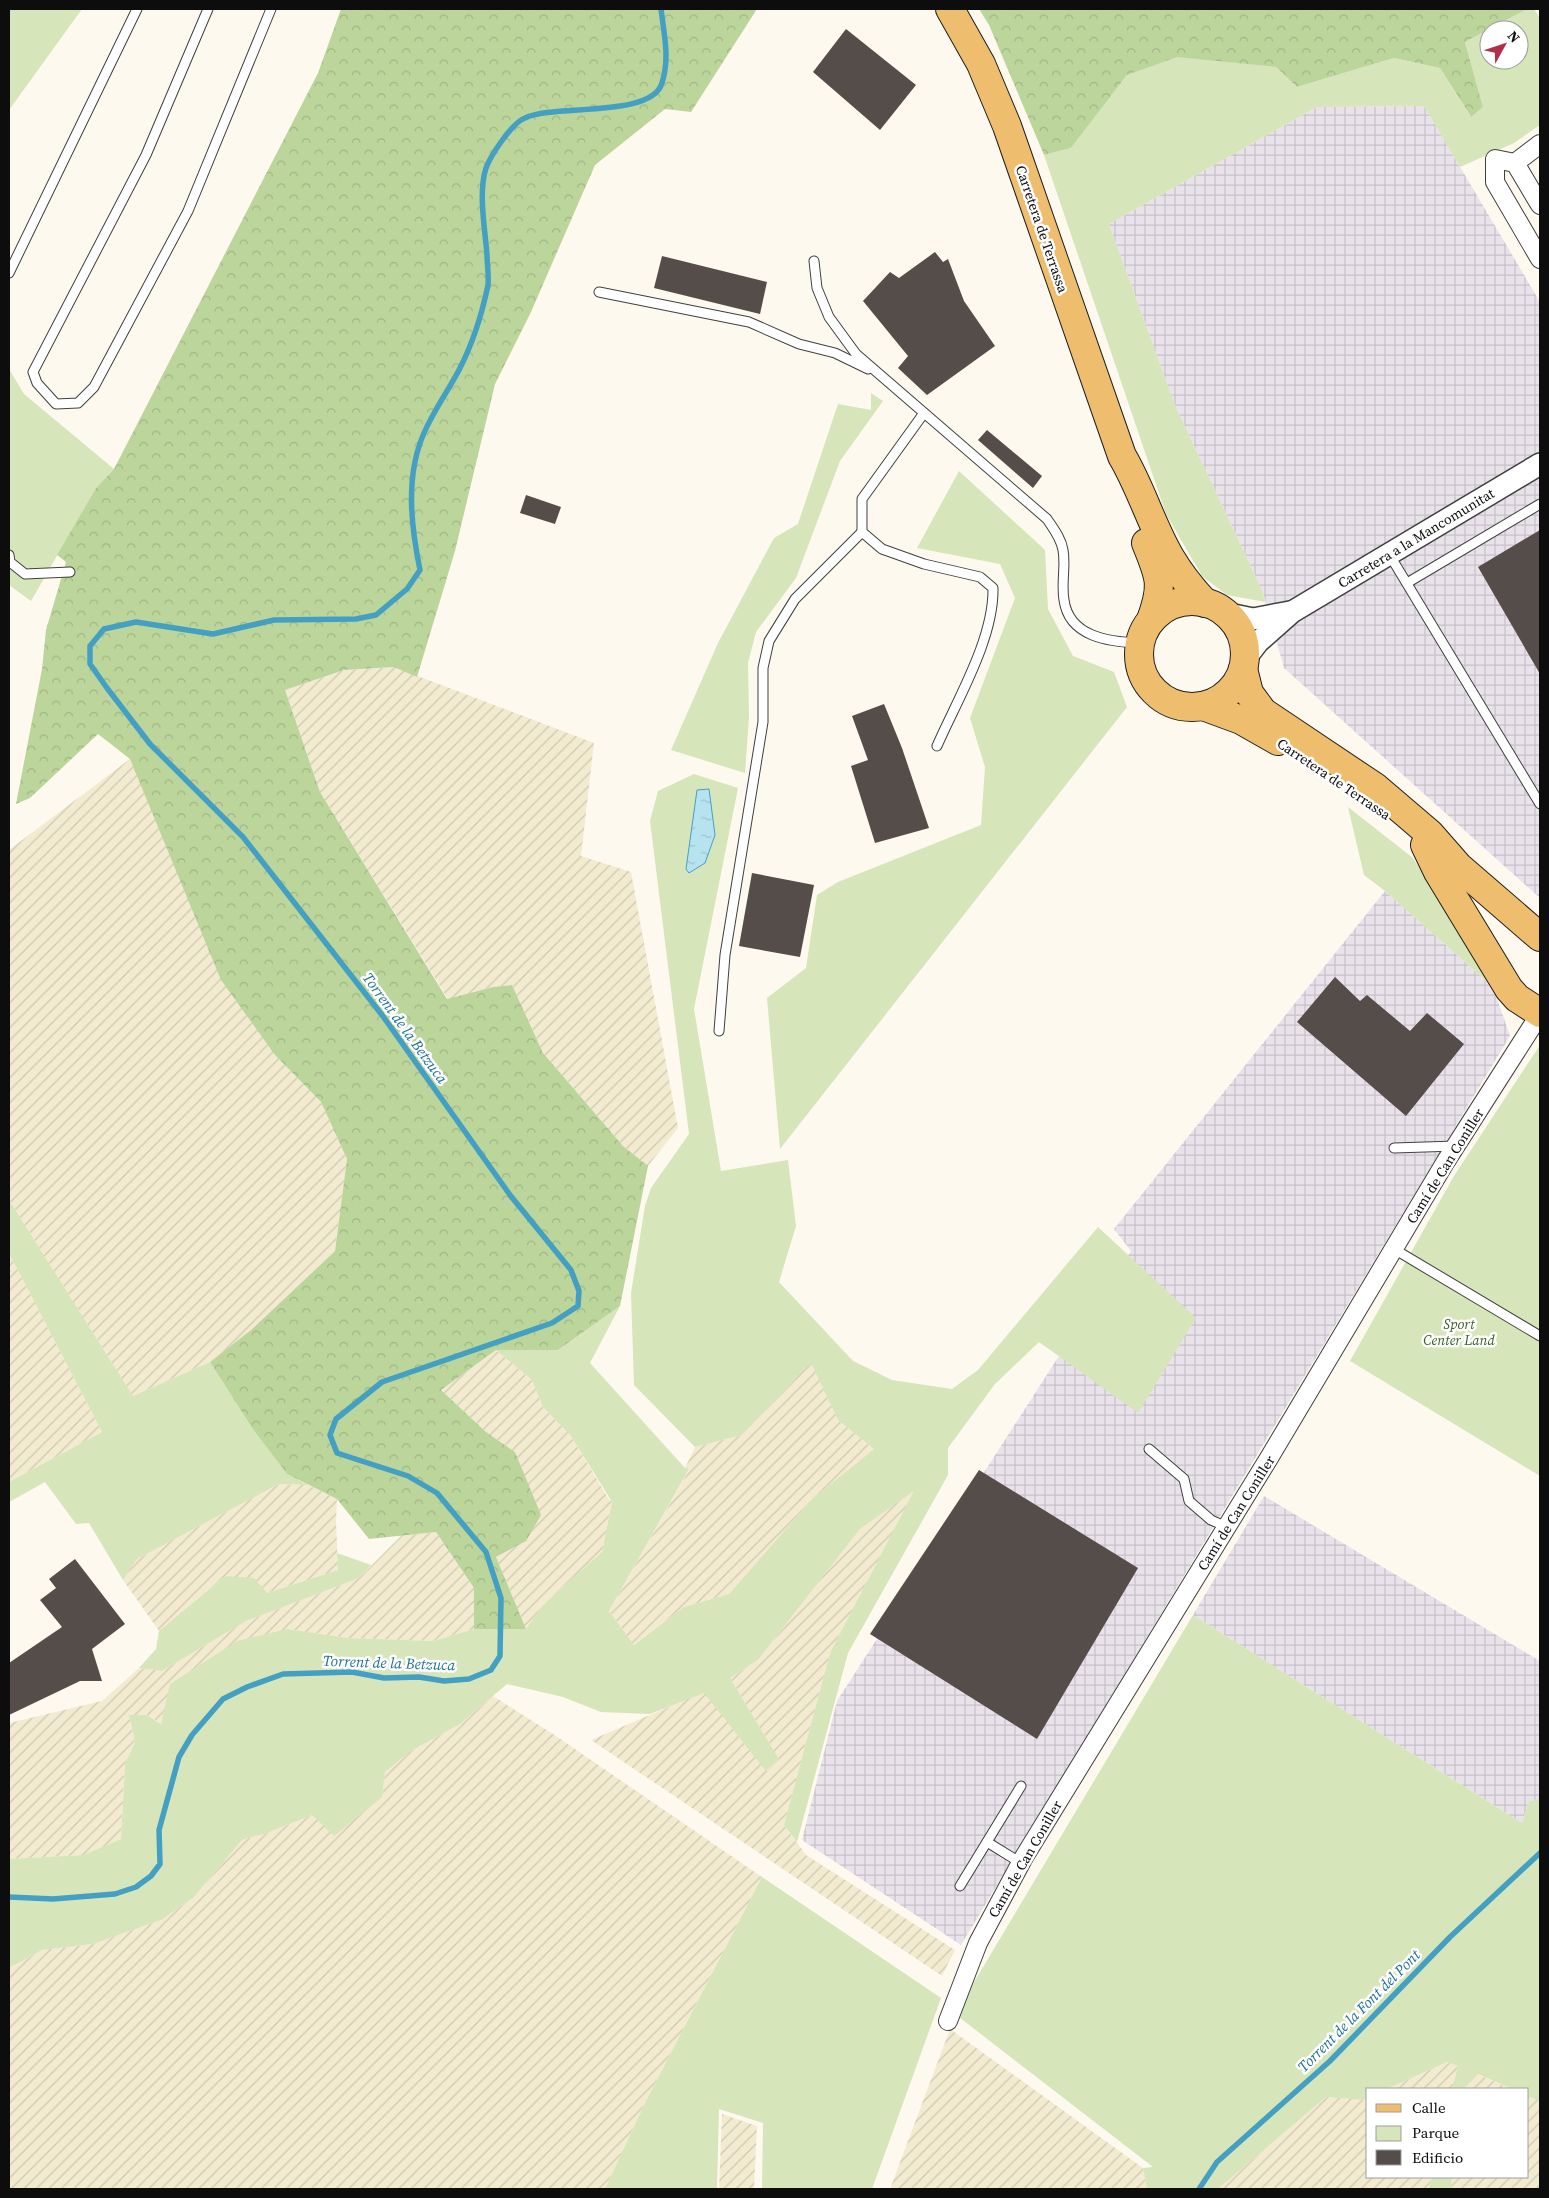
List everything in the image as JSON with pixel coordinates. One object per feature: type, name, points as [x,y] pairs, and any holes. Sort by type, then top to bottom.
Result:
[{"type":"main road","name":"Carretera de Terrassa","points":[[950,9],[981,64],[1007,126],[1122,456],[1137,482],[1170,557],[1180,573],[1215,608]]},
{"type":"main road","name":"Carretera de Terrassa","points":[[1122,456],[1123,486],[1160,583],[1159,599],[1146,632]]},
{"type":"main road","points":[[1184,602],[1215,608],[1238,629],[1244,649],[1244,664],[1233,688],[1225,696],[1203,706],[1176,705],[1159,696],[1145,679],[1141,669],[1146,632],[1174,604],[1184,602]]},
{"type":"main road","name":"Carretera de Terrassa","points":[[1244,664],[1249,693],[1263,712],[1375,787],[1430,834],[1458,866],[1540,937]]},
{"type":"main road","name":"Carretera de Terrassa","points":[[1203,706],[1241,720],[1282,743],[1352,789],[1425,845],[1458,866]]},
{"type":"main road","points":[[1425,845],[1438,872],[1509,989],[1517,998],[1540,1014]]},
{"type":"street","points":[[1515,163],[1540,144]]},
{"type":"street","points":[[1540,205],[1515,163],[1495,159],[1495,182],[1540,259]]},
{"type":"street","name":"Carretera a la Mancomunitat","points":[[1244,664],[1258,642],[1292,612],[1540,464]]},
{"type":"street","name":"Carretera a la Mancomunitat","points":[[1215,608],[1253,619],[1292,612]]},
{"type":"street","name":"Camí de Can Coniller","points":[[948,2021],[978,1943],[1021,1863],[1227,1527],[1456,1146],[1540,1014]]},
{"type":"lane","points":[[9,274],[137,9]]},
{"type":"lane","points":[[208,9],[146,155],[34,372],[37,383],[56,404],[78,403],[94,387],[188,211],[271,9]]},
{"type":"lane","points":[[814,261],[816,288],[829,317],[856,354],[1047,519],[1057,534],[1062,548],[1064,599],[1068,613],[1078,626],[1091,635],[1125,643],[1146,632]]},
{"type":"lane","points":[[599,292],[749,322],[799,344],[835,353],[877,373]]},
{"type":"lane","points":[[719,1031],[725,955],[764,722],[763,668],[769,641],[795,599],[862,532],[862,499],[924,413]]},
{"type":"lane","points":[[1407,583],[1540,504]]},
{"type":"lane","points":[[862,532],[882,550],[924,564],[980,577],[993,588],[993,606],[987,632],[937,746]]},
{"type":"lane","points":[[1389,554],[1540,804]]},
{"type":"lane","points":[[9,555],[10,562],[25,574],[70,572]]},
{"type":"lane","points":[[1394,1148],[1456,1146]]},
{"type":"lane","points":[[1394,1249],[1540,1336]]},
{"type":"lane","points":[[1149,1450],[1184,1479],[1189,1501],[1211,1520],[1227,1527]]},
{"type":"lane","points":[[960,1886],[1021,1786]]},
{"type":"lane","points":[[987,1842],[1021,1863]]},
{"type":"shaded area","points":[[1424,106],[1540,302],[1540,898],[1284,668],[1262,590],[1175,405],[1109,224],[1317,107]]},
{"type":"shaded area","points":[[394,667],[594,743],[581,856],[631,872],[678,1128],[648,1166],[623,1146],[543,1053],[512,985],[493,987],[448,999],[320,792],[285,690],[344,670]]},
{"type":"shaded area","points":[[130,759],[186,891],[275,1055],[321,1102],[347,1159],[335,1251],[251,1330],[210,1362],[133,1396],[9,1200],[9,850]]},
{"type":"shaded area","points":[[1385,891],[1493,987],[1510,1036],[961,1945],[802,1840],[837,1701],[1055,1362],[1131,1251],[1114,1229]]},
{"type":"shaded area","points":[[9,1253],[102,1432],[9,1482]]},
{"type":"shaded area","points":[[496,1350],[532,1380],[543,1407],[571,1436],[612,1502],[602,1552],[544,1604],[526,1629],[496,1557],[526,1541],[515,1452],[486,1432],[441,1390]]},
{"type":"shaded area","points":[[811,1362],[838,1420],[874,1449],[812,1499],[729,1594],[684,1607],[634,1645],[609,1611],[689,1470],[685,1468],[695,1447],[742,1435]]},
{"type":"shaded area","points":[[279,1484],[308,1485],[337,1499],[338,1570],[267,1593],[225,1576],[159,1631],[123,1580],[137,1559]]},
{"type":"shaded area","points":[[915,1490],[830,1653],[784,1825],[806,1855],[955,1950],[942,1976],[591,1740],[704,1692],[767,1771],[779,1759],[730,1678],[758,1660],[860,1529]]},
{"type":"shaded area","points":[[1264,1496],[1540,1661],[1540,1799],[1529,1801],[1522,1823],[1193,1615]]},
{"type":"shaded area","points":[[436,1532],[474,1588],[474,1629],[433,1641],[348,1638],[286,1629],[162,1724],[147,1715],[129,1715],[135,1742],[125,1764],[121,1839],[83,1855],[9,1859],[9,1723],[102,1701],[139,1668],[162,1671],[246,1621],[359,1578],[402,1535]]},
{"type":"shaded area","points":[[493,1696],[553,1734],[762,1877],[645,2103],[605,2189],[9,2189],[9,1968],[42,1950],[93,1944],[161,1920],[193,1898],[242,1840],[267,1833],[312,1815],[382,1797],[385,1772],[411,1751],[460,1724]]},
{"type":"shaded area","points":[[950,2029],[1143,2168],[1147,2189],[890,2189]]},
{"type":"shaded area","points":[[1447,2062],[1458,2066],[1452,2088],[1389,2088]]},
{"type":"shaded area","points":[[1477,2074],[1510,2088],[1465,2088]]},
{"type":"shaded area","points":[[1529,2096],[1540,2101],[1540,2189],[1451,2189],[1452,2178],[1529,2178]]},
{"type":"shaded area","points":[[1326,2097],[1366,2099],[1366,2178],[1432,2178],[1429,2189],[1218,2189]]},
{"type":"shaded area","points":[[722,2114],[757,2126],[754,2189],[719,2189]]},
{"type":"green space","points":[[9,9],[82,9],[9,110]]},
{"type":"green space","points":[[341,9],[757,9],[691,112],[665,109],[595,165],[531,312],[495,384],[455,551],[417,677],[394,667],[344,670],[285,690],[320,792],[447,999],[493,987],[512,985],[543,1053],[623,1146],[648,1166],[620,1306],[558,1350],[496,1350],[441,1390],[486,1432],[515,1452],[541,1515],[526,1541],[496,1557],[526,1629],[474,1629],[474,1588],[436,1532],[369,1539],[337,1499],[287,1474],[252,1428],[210,1362],[251,1330],[335,1251],[347,1159],[321,1102],[275,1055],[221,980],[130,759],[98,734],[30,798],[16,804],[42,669],[46,630],[66,562],[57,555],[96,488],[114,469],[318,73]]},
{"type":"green space","points":[[979,9],[1527,9],[1506,20],[1479,20],[1479,35],[1465,42],[1483,107],[1471,117],[1440,68],[1394,58],[1297,87],[1276,67],[1177,57],[1127,75],[1071,148],[1044,155],[989,25]]},
{"type":"green space","points":[[1527,9],[1534,9],[1540,18],[1540,125],[1514,143],[1460,167],[1424,106],[1317,107],[1109,224],[1175,405],[1262,590],[1265,602],[1227,595],[1202,576],[1166,514],[1044,155],[1071,148],[1127,75],[1177,56],[1276,67],[1297,87],[1394,58],[1440,68],[1470,116],[1483,107],[1465,42],[1479,35],[1479,70],[1529,70],[1529,20],[1506,20]]},
{"type":"green space","points":[[9,369],[24,394],[114,469],[96,488],[31,601],[9,585]]},
{"type":"green space","points":[[871,393],[883,401],[840,461],[796,578],[756,632],[748,663],[749,717],[745,773],[671,750],[718,643],[774,538],[798,524],[838,404],[871,410]]},
{"type":"green space","points":[[959,471],[1045,550],[1048,609],[1073,656],[1114,672],[1127,707],[780,1149],[767,998],[806,968],[817,895],[838,882],[981,825],[985,767],[970,718],[1015,598],[1000,564],[917,548]]},
{"type":"green space","points":[[694,774],[738,788],[694,1009],[721,1171],[788,1160],[796,1226],[779,1282],[853,1361],[892,1380],[952,1389],[978,1370],[1098,1227],[1196,1318],[1138,1413],[1039,1342],[995,1384],[948,1448],[948,1475],[848,1653],[797,1842],[784,1825],[830,1653],[914,1491],[860,1529],[758,1660],[730,1678],[779,1759],[766,1771],[704,1693],[650,1714],[601,1712],[563,1697],[507,1684],[460,1724],[411,1751],[385,1772],[382,1797],[334,1836],[312,1815],[267,1833],[242,1840],[193,1898],[161,1920],[93,1944],[42,1950],[9,1968],[9,1859],[83,1855],[121,1839],[125,1764],[135,1742],[129,1715],[147,1715],[161,1724],[170,1684],[237,1641],[287,1629],[348,1638],[433,1641],[474,1629],[526,1629],[544,1604],[602,1552],[612,1502],[571,1436],[543,1407],[532,1380],[496,1350],[558,1350],[620,1306],[590,1363],[685,1468],[689,1469],[609,1611],[634,1645],[684,1607],[729,1594],[812,1499],[874,1449],[838,1420],[811,1363],[742,1435],[695,1447],[634,1385],[631,1293],[645,1206],[651,1188],[689,1134],[650,821],[658,791]]},
{"type":"green space","points":[[1348,807],[1413,858],[1493,987],[1385,891],[1364,875]]},
{"type":"green space","name":"Sport Center Land","points":[[1540,1045],[1540,1476],[1350,1361],[1454,1176]]},
{"type":"green space","points":[[9,1200],[133,1396],[210,1362],[252,1428],[287,1474],[308,1485],[279,1484],[137,1559],[123,1580],[89,1523],[76,1524],[45,1482],[9,1502],[9,1482],[102,1432],[9,1253]]},
{"type":"green space","points":[[337,1553],[371,1565],[359,1578],[246,1621],[162,1671],[139,1668],[156,1649],[159,1631],[225,1576],[254,1578],[267,1593],[338,1570]]},
{"type":"green space","points":[[1193,1615],[1522,1823],[1529,1801],[1540,1799],[1539,2101],[1529,2096],[1529,2088],[1510,2088],[1478,2074],[1465,2088],[1452,2088],[1458,2066],[1447,2062],[1389,2088],[1366,2088],[1366,2099],[1363,2100],[1326,2097],[1218,2189],[1147,2189],[1143,2168],[1153,2167],[955,2014]]},
{"type":"green space","points":[[762,1877],[941,1998],[872,2189],[762,2189],[763,2123],[719,2109],[717,2189],[605,2189],[645,2103]]},
{"type":"green space","points":[[1432,2178],[1452,2178],[1451,2189],[1429,2189]]},
{"type":"water","points":[[709,789],[715,835],[705,863],[689,873],[686,869],[697,790]]},
{"type":"building","points":[[846,29],[916,85],[880,130],[813,72]]},
{"type":"building","points":[[935,252],[943,262],[948,259],[964,301],[995,346],[927,395],[898,368],[908,356],[863,301],[890,272],[899,278]]},
{"type":"building","points":[[662,256],[767,282],[760,314],[654,288]]},
{"type":"building","points":[[987,430],[1042,476],[1033,488],[978,440]]},
{"type":"building","points":[[526,495],[561,507],[555,524],[520,513]]},
{"type":"building","points":[[1540,530],[1540,674],[1478,567]]},
{"type":"building","points":[[884,704],[902,748],[929,828],[875,843],[851,766],[868,760],[852,716]]},
{"type":"building","points":[[752,873],[814,885],[800,957],[739,946]]},
{"type":"building","points":[[1335,977],[1360,1001],[1367,995],[1410,1031],[1427,1013],[1464,1044],[1406,1116],[1297,1022]]},
{"type":"building","points":[[979,1470],[1138,1568],[1037,1739],[870,1634]]},
{"type":"building","points":[[75,1559],[125,1624],[92,1649],[102,1681],[80,1681],[9,1715],[9,1663],[62,1627],[40,1600],[56,1588],[49,1579]]},
{"type":"waterway","name":"Torrent de la Betzuca","points":[[9,1897],[53,1899],[115,1894],[136,1887],[151,1876],[160,1864],[159,1830],[179,1757],[192,1735],[223,1699],[247,1687],[283,1674],[352,1672],[384,1678],[419,1677],[444,1681],[469,1679],[491,1670],[500,1656],[501,1598],[486,1552],[437,1493],[408,1476],[337,1453],[330,1435],[336,1419],[382,1382],[552,1323],[578,1306],[579,1291],[571,1270],[510,1195],[382,1015],[243,837],[150,744],[90,664],[90,646],[104,629],[136,622],[213,634],[274,620],[356,619],[376,615],[407,589],[420,570],[412,519],[412,484],[418,449],[428,425],[469,349],[480,318],[488,285],[482,199],[482,188],[487,165],[506,136],[515,125],[525,118],[539,114],[622,106],[640,101],[654,94],[662,83],[666,64],[666,46],[661,9]]},
{"type":"waterway","name":"Torrent de la Font del Pont","points":[[1199,2189],[1217,2162],[1330,2061],[1450,1937],[1540,1853]]}]
